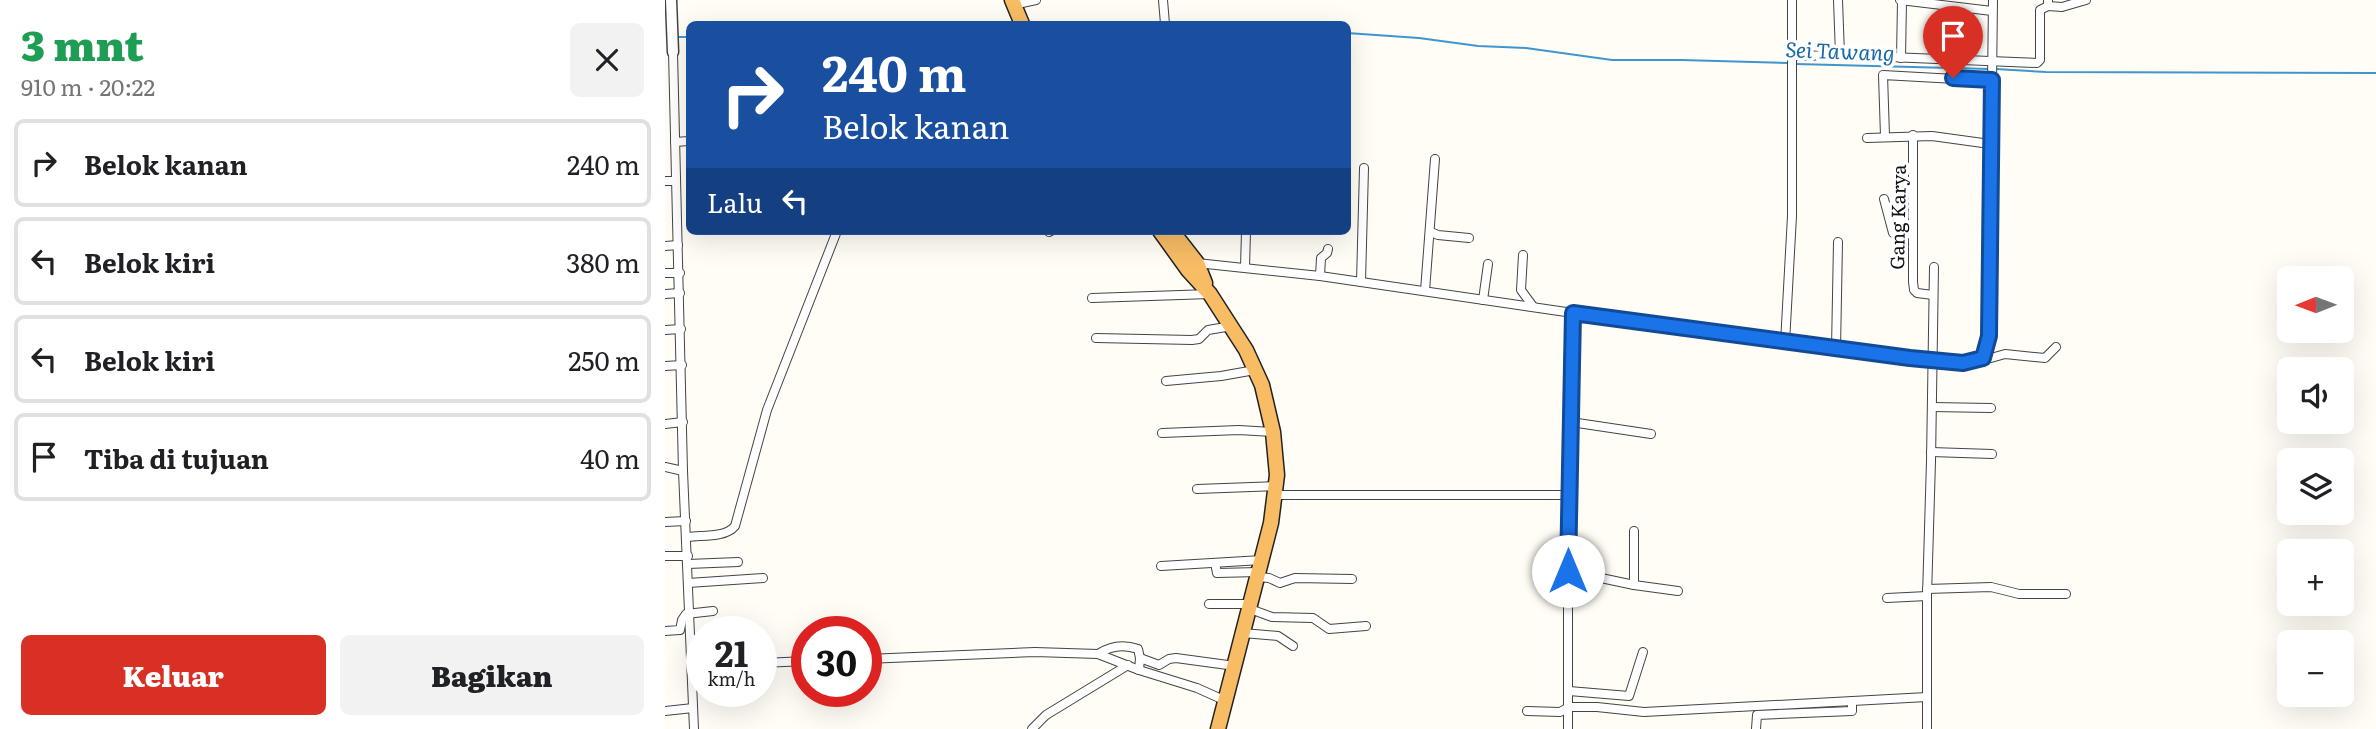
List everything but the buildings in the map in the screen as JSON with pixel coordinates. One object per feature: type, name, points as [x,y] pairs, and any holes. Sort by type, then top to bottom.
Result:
[{"type":"highway","points":[[1022,21],[1023,1]]},
{"type":"highway","points":[[1023,1],[1030,21]]},
{"type":"highway","points":[[1163,235],[1232,326],[1262,385],[1273,432],[1276,491],[1271,523],[1218,729]]},
{"type":"highway","points":[[1175,235],[1197,263],[1210,294]]},
{"type":"street","points":[[1163,0],[1165,21]]},
{"type":"street","points":[[1784,343],[1791,216],[1792,0]]},
{"type":"street","points":[[1838,0],[1840,55]]},
{"type":"street","points":[[1901,58],[1901,0],[1992,11]]},
{"type":"street","points":[[1983,358],[1989,336],[1993,0]]},
{"type":"street","points":[[1792,58],[1840,55],[2038,63],[2041,10],[2048,3],[2063,6],[2087,0]]},
{"type":"street","points":[[669,8],[673,52],[669,92],[675,127],[683,471],[690,616]]},
{"type":"street","points":[[1885,136],[1883,75],[1992,80]]},
{"type":"street","points":[[665,128],[675,127]]},
{"type":"street","points":[[1867,138],[1913,135],[1990,144]]},
{"type":"street","name":"Gang Karya","points":[[1913,135],[1914,290],[1917,293],[1933,295]]},
{"type":"street","points":[[675,142],[686,141]]},
{"type":"street","points":[[665,158],[675,156]]},
{"type":"street","points":[[1425,291],[1434,159]]},
{"type":"street","points":[[1361,282],[1364,168]]},
{"type":"street","points":[[665,181],[676,181]]},
{"type":"street","points":[[1884,199],[1893,233],[1913,234]]},
{"type":"street","points":[[1431,232],[1438,236],[1469,239]]},
{"type":"street","points":[[688,537],[722,534],[731,531],[735,526],[767,410],[835,235]]},
{"type":"street","points":[[1245,267],[1246,235]]},
{"type":"street","points":[[1836,349],[1838,242]]},
{"type":"street","points":[[665,246],[678,244]]},
{"type":"street","points":[[1320,276],[1321,258],[1328,249]]},
{"type":"street","points":[[1523,255],[1521,290],[1532,306]]},
{"type":"street","points":[[1197,263],[1320,276],[1784,343],[1933,361],[1963,363],[2005,354],[2045,358],[2056,347]]},
{"type":"street","points":[[1483,300],[1488,264]]},
{"type":"street","points":[[1927,729],[1934,267]]},
{"type":"street","points":[[665,273],[680,273]]},
{"type":"street","points":[[665,294],[680,293]]},
{"type":"street","points":[[1092,298],[1210,294]]},
{"type":"street","points":[[1568,726],[1573,313]]},
{"type":"street","points":[[1096,338],[1192,340],[1199,339],[1212,328],[1232,326]]},
{"type":"street","points":[[665,330],[681,329]]},
{"type":"street","points":[[665,366],[682,365]]},
{"type":"street","points":[[1166,381],[1255,370]]},
{"type":"street","points":[[1932,407],[1991,408]]},
{"type":"street","points":[[665,424],[683,422]]},
{"type":"street","points":[[1571,422],[1651,434]]},
{"type":"street","points":[[1162,433],[1239,430],[1273,432]]},
{"type":"street","points":[[1931,452],[1992,454]]},
{"type":"street","points":[[665,467],[683,471]]},
{"type":"street","points":[[1197,489],[1569,495]]},
{"type":"street","points":[[665,522],[686,521]]},
{"type":"street","points":[[1634,585],[1635,531]]},
{"type":"street","points":[[665,556],[688,560],[738,562]]},
{"type":"street","points":[[1161,566],[1215,563],[1217,573],[1260,570],[1280,583],[1295,578],[1352,579]]},
{"type":"street","points":[[1568,571],[1678,591]]},
{"type":"street","points":[[688,583],[763,578]]},
{"type":"street","points":[[1887,598],[1927,592],[2002,589],[2012,592],[2066,594]]},
{"type":"street","points":[[1209,604],[1250,607],[1272,617],[1313,618],[1329,629],[1366,626]]},
{"type":"street","points":[[665,631],[680,630],[683,616],[690,613],[713,611]]},
{"type":"street","points":[[1243,633],[1278,636],[1293,646]]},
{"type":"street","points":[[1098,654],[1111,647],[1132,647],[1138,649],[1139,664]]},
{"type":"street","points":[[882,658],[1035,652],[1098,654],[1128,665],[1159,664],[1172,658],[1235,666]]},
{"type":"street","points":[[1569,691],[1629,696],[1643,652]]},
{"type":"street","points":[[1139,664],[1226,701]]},
{"type":"street","points":[[1032,729],[1046,715],[1128,665]]},
{"type":"street","points":[[1527,711],[1560,712],[1569,707],[1597,707],[1644,712],[1927,697]]},
{"type":"street","points":[[1756,729],[1757,715],[1852,711],[1852,701]]},
{"type":"street","points":[[665,711],[693,708],[694,729]]},
{"type":"waterway","name":"Sei Tawang","points":[[1351,33],[1526,48],[1612,60],[1787,63]]},
{"type":"waterway","name":"Sei Tawang","points":[[677,37],[686,37]]},
{"type":"waterway","name":"Sei Tawang","points":[[1796,64],[1990,69]]},
{"type":"waterway","name":"Sei Tawang","points":[[1996,69],[2046,72],[2376,73]]},
{"type":"route","points":[[1568,571],[1573,313],[1910,358],[1963,363],[1983,358],[1989,336],[1992,80],[1953,78]]}]
